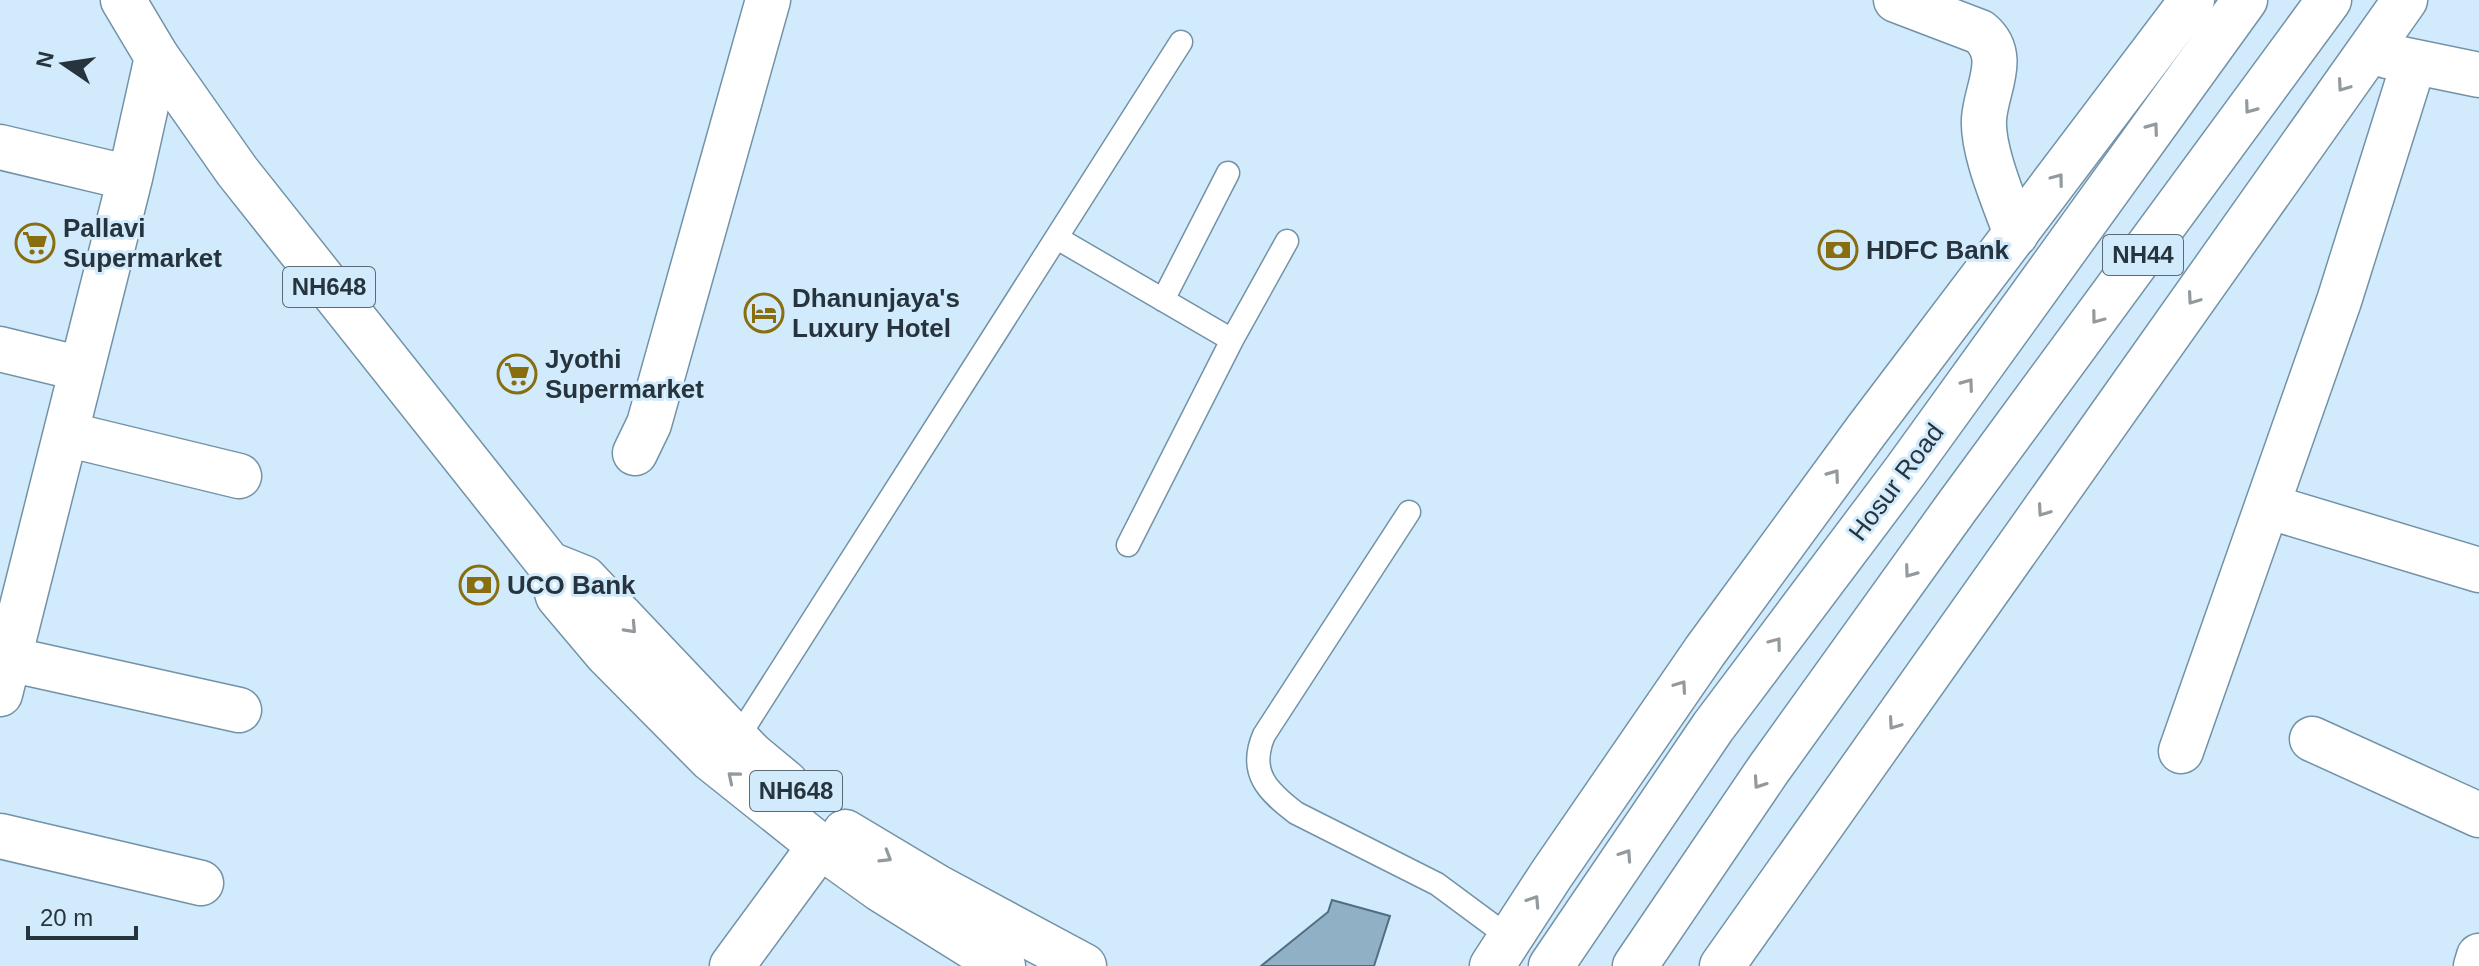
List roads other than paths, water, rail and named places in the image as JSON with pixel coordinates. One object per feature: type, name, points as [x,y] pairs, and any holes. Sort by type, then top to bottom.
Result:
[{"type":"main road","name":"NH648","points":[[123,0],[157,57],[237,171],[549,564],[558,596],[607,654],[711,759],[820,846],[880,889],[1003,966]]},
{"type":"main road","points":[[635,453],[649,424],[768,0]]},
{"type":"main road","points":[[1896,0],[1980,32],[1991,41],[1996,55],[1984,120],[1986,142],[2016,234]]},
{"type":"main road","points":[[1501,952],[1705,651],[1866,431],[2192,0]]},
{"type":"main road","name":"Hosur Road","points":[[1551,966],[1713,727],[1906,470],[2245,0]]},
{"type":"main road","name":"NH44","points":[[1635,966],[1768,770],[1956,508],[2329,0]]},
{"type":"main road","points":[[1722,966],[2405,0]]},
{"type":"main road","points":[[2368,52],[2479,75]]},
{"type":"main road","points":[[157,57],[66,434],[13,588],[4,676],[239,710]]},
{"type":"main road","points":[[2181,751],[2339,301],[2414,62]]},
{"type":"main road","points":[[0,147],[130,178]]},
{"type":"main road","points":[[0,349],[82,369]]},
{"type":"main road","points":[[66,434],[239,476]]},
{"type":"main road","points":[[2267,506],[2479,570]]},
{"type":"main road","name":"NH648","points":[[549,564],[584,578],[751,754],[843,831],[937,887],[1084,966]]},
{"type":"main road","points":[[2312,739],[2479,815]]},
{"type":"main road","points":[[0,836],[201,883]]},
{"type":"main road","points":[[732,966],[820,846]]},
{"type":"main road","points":[[2476,966],[2479,956]]},
{"type":"lane","points":[[737,739],[1181,42]]},
{"type":"lane","points":[[1163,300],[1228,173]]},
{"type":"lane","points":[[1057,238],[1232,340]]},
{"type":"lane","points":[[1128,545],[1232,340],[1287,241]]},
{"type":"lane","points":[[1409,512],[1264,735],[1256,764],[1262,778],[1296,813],[1437,884],[1501,952]]},
{"type":"place","name":"Pallavi Supermarket","points":[[35,243]]},
{"type":"place","name":"HDFC Bank","points":[[1838,250]]},
{"type":"place","name":"Dhanunjaya's Luxury Hotel","points":[[764,313]]},
{"type":"place","name":"Jyothi Supermarket","points":[[517,374]]},
{"type":"place","name":"UCO Bank","points":[[479,585]]}]
